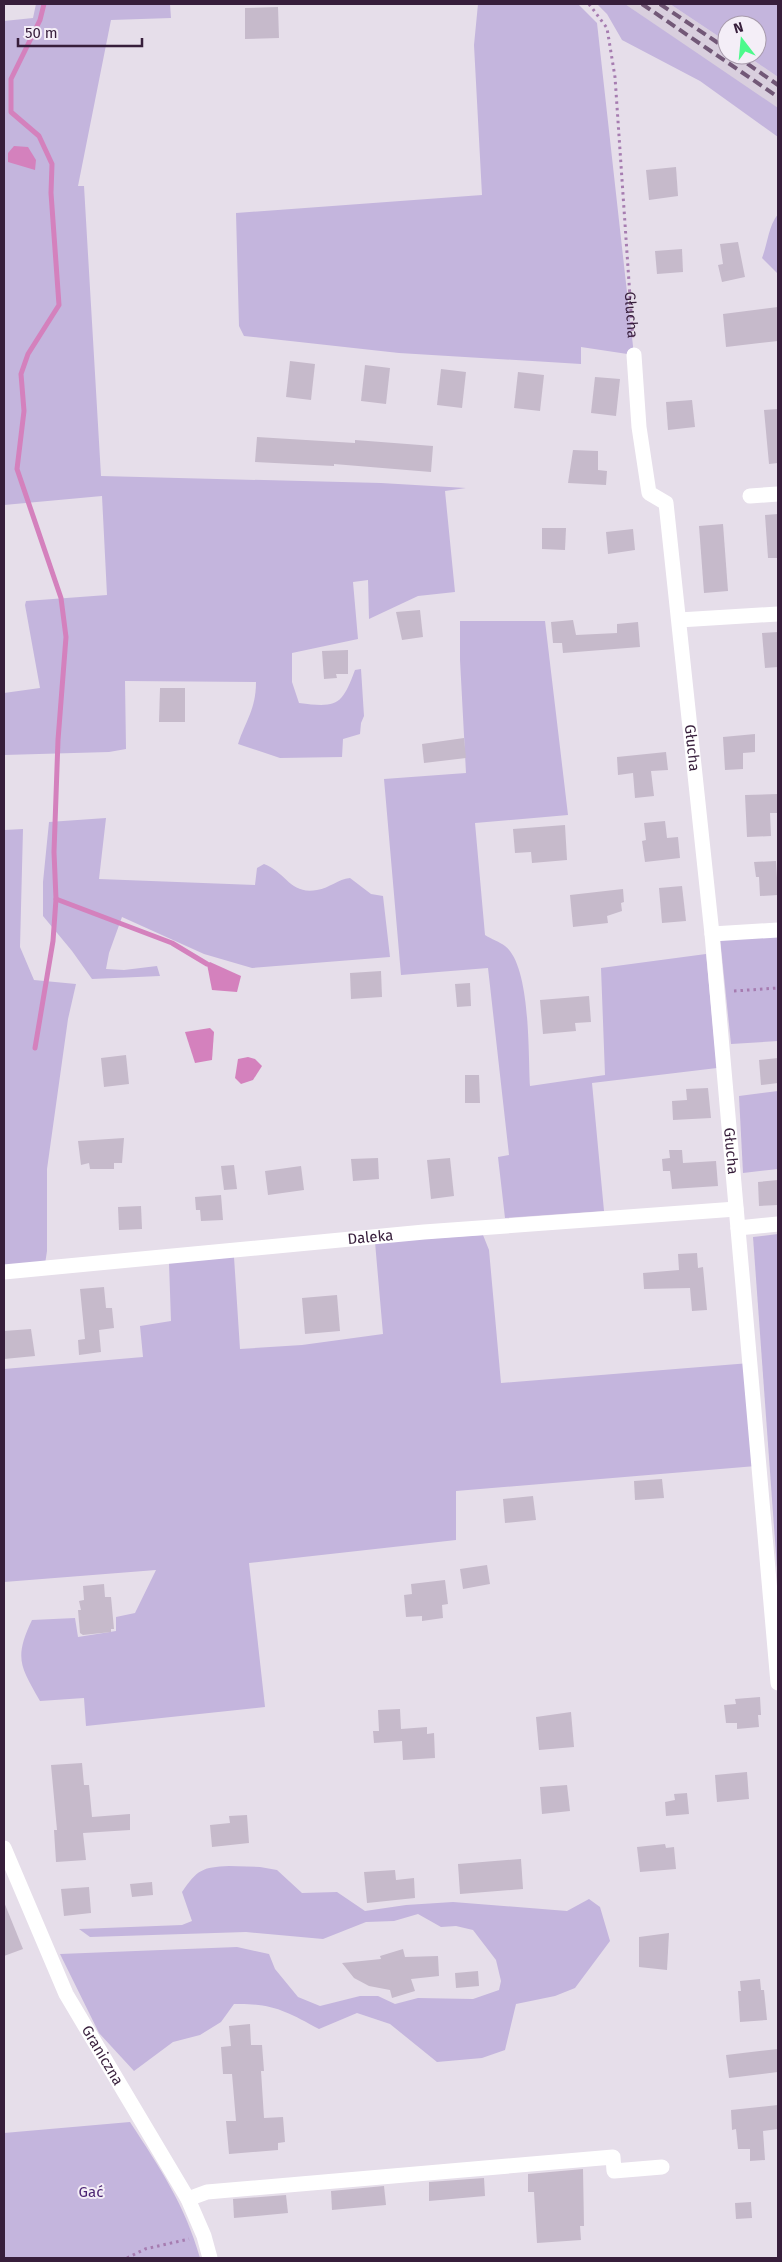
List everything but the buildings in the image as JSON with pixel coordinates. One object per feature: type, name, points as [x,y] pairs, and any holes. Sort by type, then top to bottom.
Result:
[{"type":"street","name":"Głucha","points":[[634,355],[639,427],[648,494],[666,503],[679,620],[712,934],[778,1683]]},
{"type":"street","points":[[750,496],[778,494]]},
{"type":"street","points":[[679,620],[778,614]]},
{"type":"street","points":[[712,934],[778,930]]},
{"type":"street","name":"Daleka","points":[[4,1272],[424,1232],[736,1209]]},
{"type":"street","points":[[738,1228],[778,1224]]},
{"type":"street","name":"Graniczna","points":[[4,1848],[66,1994],[188,2199],[204,2236],[210,2258]]},
{"type":"street","points":[[188,2199],[207,2192],[613,2157],[614,2171],[662,2167]]},
{"type":"path","name":"Głucha","points":[[589,4],[607,28],[615,77],[634,355]]},
{"type":"path","points":[[734,991],[778,988]]},
{"type":"path","points":[[127,2258],[145,2249],[204,2236]]},
{"type":"shaded area","points":[[625,4],[670,4],[717,35],[717,65],[761,65],[778,77],[778,110]]},
{"type":"shaded area","points":[[14,146],[28,147],[36,160],[35,170],[8,162],[8,153]]},
{"type":"shaded area","points":[[210,962],[241,976],[237,992],[212,990],[207,964]]},
{"type":"shaded area","points":[[210,1028],[214,1032],[212,1060],[195,1063],[185,1032]]},
{"type":"shaded area","points":[[248,1057],[255,1059],[262,1066],[253,1080],[241,1084],[235,1078],[238,1059]]},
{"type":"green space","points":[[36,4],[170,4],[171,18],[111,20],[78,186],[84,186],[101,476],[381,483],[466,488],[445,491],[455,592],[418,596],[369,619],[368,580],[353,582],[358,639],[292,653],[292,682],[299,703],[322,705],[337,702],[346,691],[355,670],[361,669],[364,716],[360,734],[343,739],[342,757],[280,758],[238,744],[252,707],[256,682],[125,681],[126,749],[109,752],[4,755],[4,693],[40,688],[25,605],[26,601],[107,595],[102,496],[4,505],[4,21],[33,18]]},
{"type":"green space","points":[[478,4],[578,4],[597,23],[634,355],[581,347],[581,364],[399,353],[244,336],[239,326],[236,213],[482,195],[474,45]]},
{"type":"green space","points":[[597,4],[625,4],[778,108],[778,137],[700,81],[622,40],[607,14]]},
{"type":"green space","points":[[670,4],[778,4],[778,77],[761,65],[767,65],[767,15],[717,15],[717,35]]},
{"type":"green space","points":[[778,214],[778,274],[762,258],[770,230]]},
{"type":"green space","points":[[460,621],[545,621],[568,815],[475,823],[485,935],[505,946],[513,956],[520,972],[524,991],[530,1086],[605,1075],[601,968],[706,954],[717,1068],[592,1083],[604,1211],[505,1218],[498,1157],[509,1155],[488,968],[401,975],[384,779],[466,773],[460,660]]},
{"type":"green space","points":[[106,818],[99,879],[255,885],[257,868],[264,864],[278,872],[294,886],[308,891],[322,889],[350,878],[371,894],[383,896],[390,957],[252,968],[204,954],[122,917],[109,953],[106,969],[124,970],[157,966],[160,976],[92,979],[43,916],[43,882],[49,822]]},
{"type":"green space","points":[[23,829],[20,947],[34,980],[76,984],[68,1019],[47,1169],[47,1251],[45,1264],[4,1267],[4,830]]},
{"type":"green space","points":[[778,935],[778,1041],[731,1044],[720,938]]},
{"type":"green space","points":[[778,1091],[778,1169],[743,1173],[739,1096]]},
{"type":"green space","points":[[778,1234],[778,1582],[753,1237]]},
{"type":"green space","points":[[483,1235],[489,1250],[501,1383],[750,1363],[756,1466],[456,1491],[456,1540],[249,1563],[265,1707],[86,1726],[84,1698],[40,1701],[24,1670],[21,1653],[26,1633],[32,1620],[75,1618],[78,1637],[116,1631],[116,1617],[135,1613],[156,1570],[4,1582],[4,1369],[143,1357],[140,1326],[171,1321],[169,1263],[234,1257],[240,1349],[302,1345],[383,1334],[375,1242]]},
{"type":"green space","points":[[212,1867],[260,1867],[277,1870],[302,1893],[337,1892],[365,1911],[406,1905],[453,1902],[567,1911],[589,1899],[600,1907],[610,1941],[575,1988],[555,1996],[516,2004],[505,2050],[482,2058],[437,2062],[390,2024],[357,2013],[319,2029],[278,2009],[259,2005],[234,2004],[221,2022],[200,2035],[173,2042],[134,2071],[99,2033],[60,1954],[237,1947],[269,1954],[275,1969],[298,1997],[320,2006],[360,1996],[378,1996],[395,2004],[418,1998],[473,1999],[499,1990],[501,1981],[496,1960],[473,1930],[456,1926],[441,1927],[418,1914],[394,1921],[366,1922],[323,1939],[246,1932],[90,1937],[79,1929],[182,1925],[192,1921],[182,1892],[196,1874],[201,1871]]},
{"type":"green space","name":"Gać","points":[[130,2122],[171,2187],[187,2221],[200,2258],[4,2258],[4,2133]]},
{"type":"waterway","points":[[35,1048],[53,941],[56,899],[54,852],[58,740],[66,637],[61,598],[17,469],[24,411],[21,374],[28,354],[59,305],[51,193],[52,164],[39,136],[11,112],[11,79],[40,20],[44,4]]},
{"type":"waterway","points":[[56,899],[172,943],[207,964]]},
{"type":"railway","points":[[642,4],[778,97]]},
{"type":"railway","points":[[660,4],[717,42]]},
{"type":"railway","points":[[749,65],[778,85]]}]
